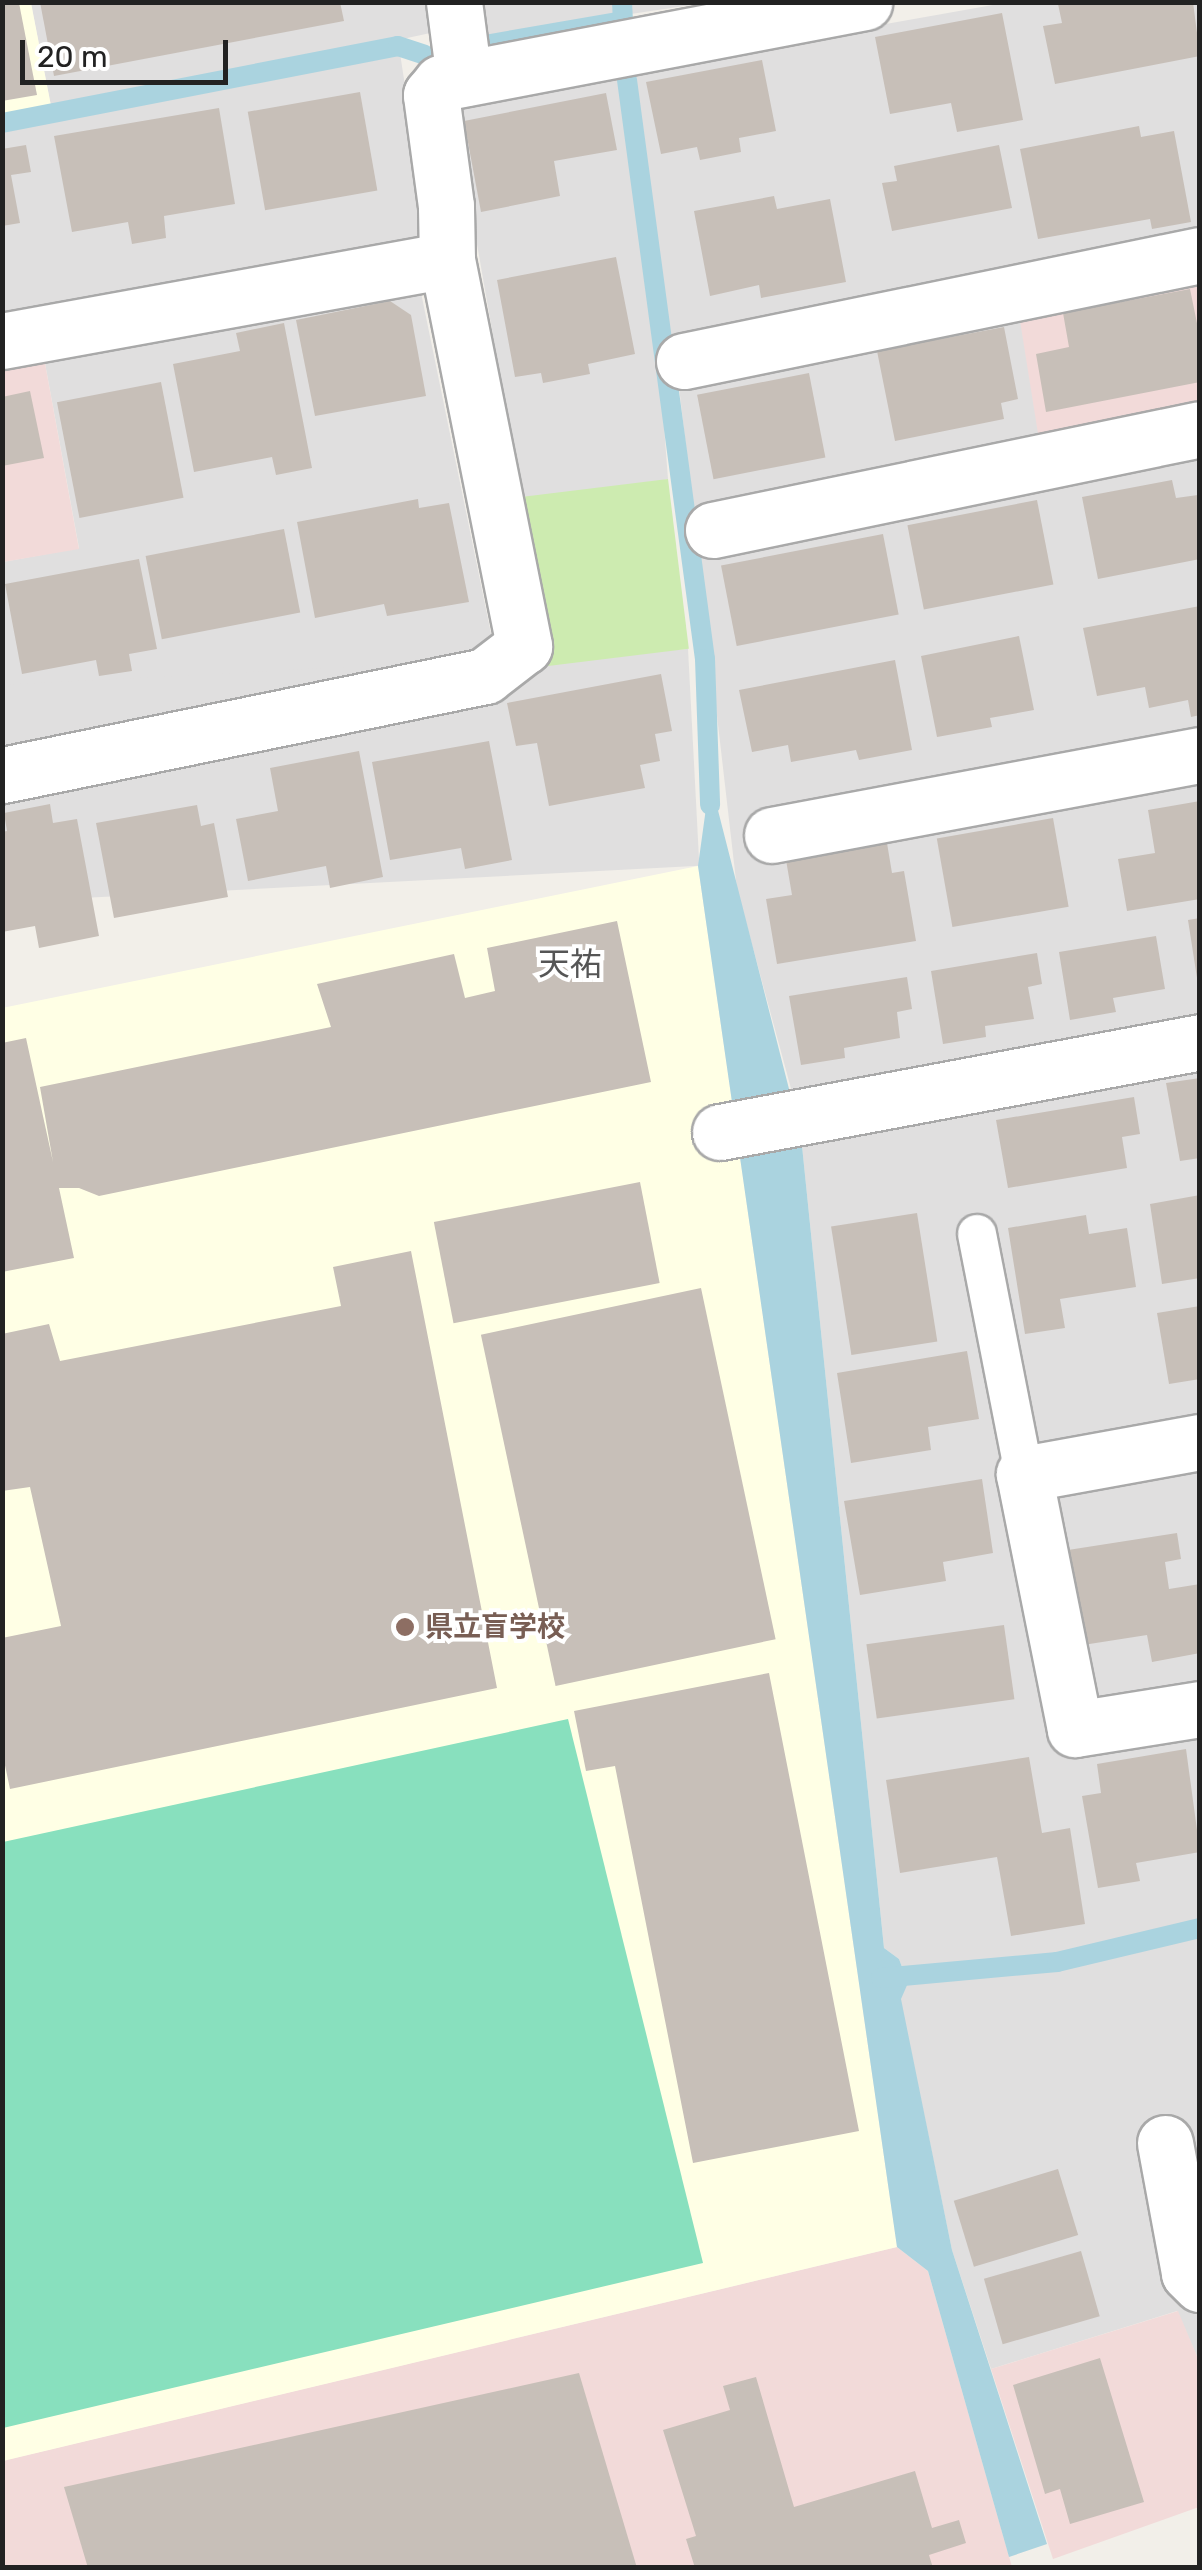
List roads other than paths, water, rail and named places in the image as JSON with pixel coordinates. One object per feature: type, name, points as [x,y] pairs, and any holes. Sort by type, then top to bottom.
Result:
[{"type":"street","points":[[454,2],[464,78]]},
{"type":"street","points":[[2,774],[485,676],[524,646],[446,260],[446,206],[431,94],[441,83],[464,78],[864,2]]},
{"type":"street","points":[[684,361],[1200,254]]},
{"type":"street","points":[[2,342],[446,260]]},
{"type":"street","points":[[713,530],[1200,429]]},
{"type":"street","points":[[772,835],[1200,754]]},
{"type":"street","points":[[720,1132],[1200,1042]]},
{"type":"street","points":[[1200,1442],[1024,1474],[1075,1729],[1200,1709]]},
{"type":"street","points":[[1165,2143],[1189,2273],[1200,2284]]},
{"type":"lane","points":[[977,1234],[1024,1474]]},
{"type":"water","points":[[710,779],[801,1136],[884,1948],[899,1959],[908,1983],[901,1999],[952,2250],[1047,2544],[1009,2557],[928,2271],[897,2247],[698,866]]},
{"type":"waterway","points":[[479,46],[623,21],[622,2]]},
{"type":"waterway","points":[[2,123],[398,46],[425,55]]},
{"type":"waterway","points":[[627,80],[705,659],[710,805]]},
{"type":"waterway","points":[[881,1978],[1057,1962],[1200,1928]]},
{"type":"place","name":"県立盲学校","points":[[405,1627]]},
{"type":"district","name":"天祐","points":[[570,964]]}]
